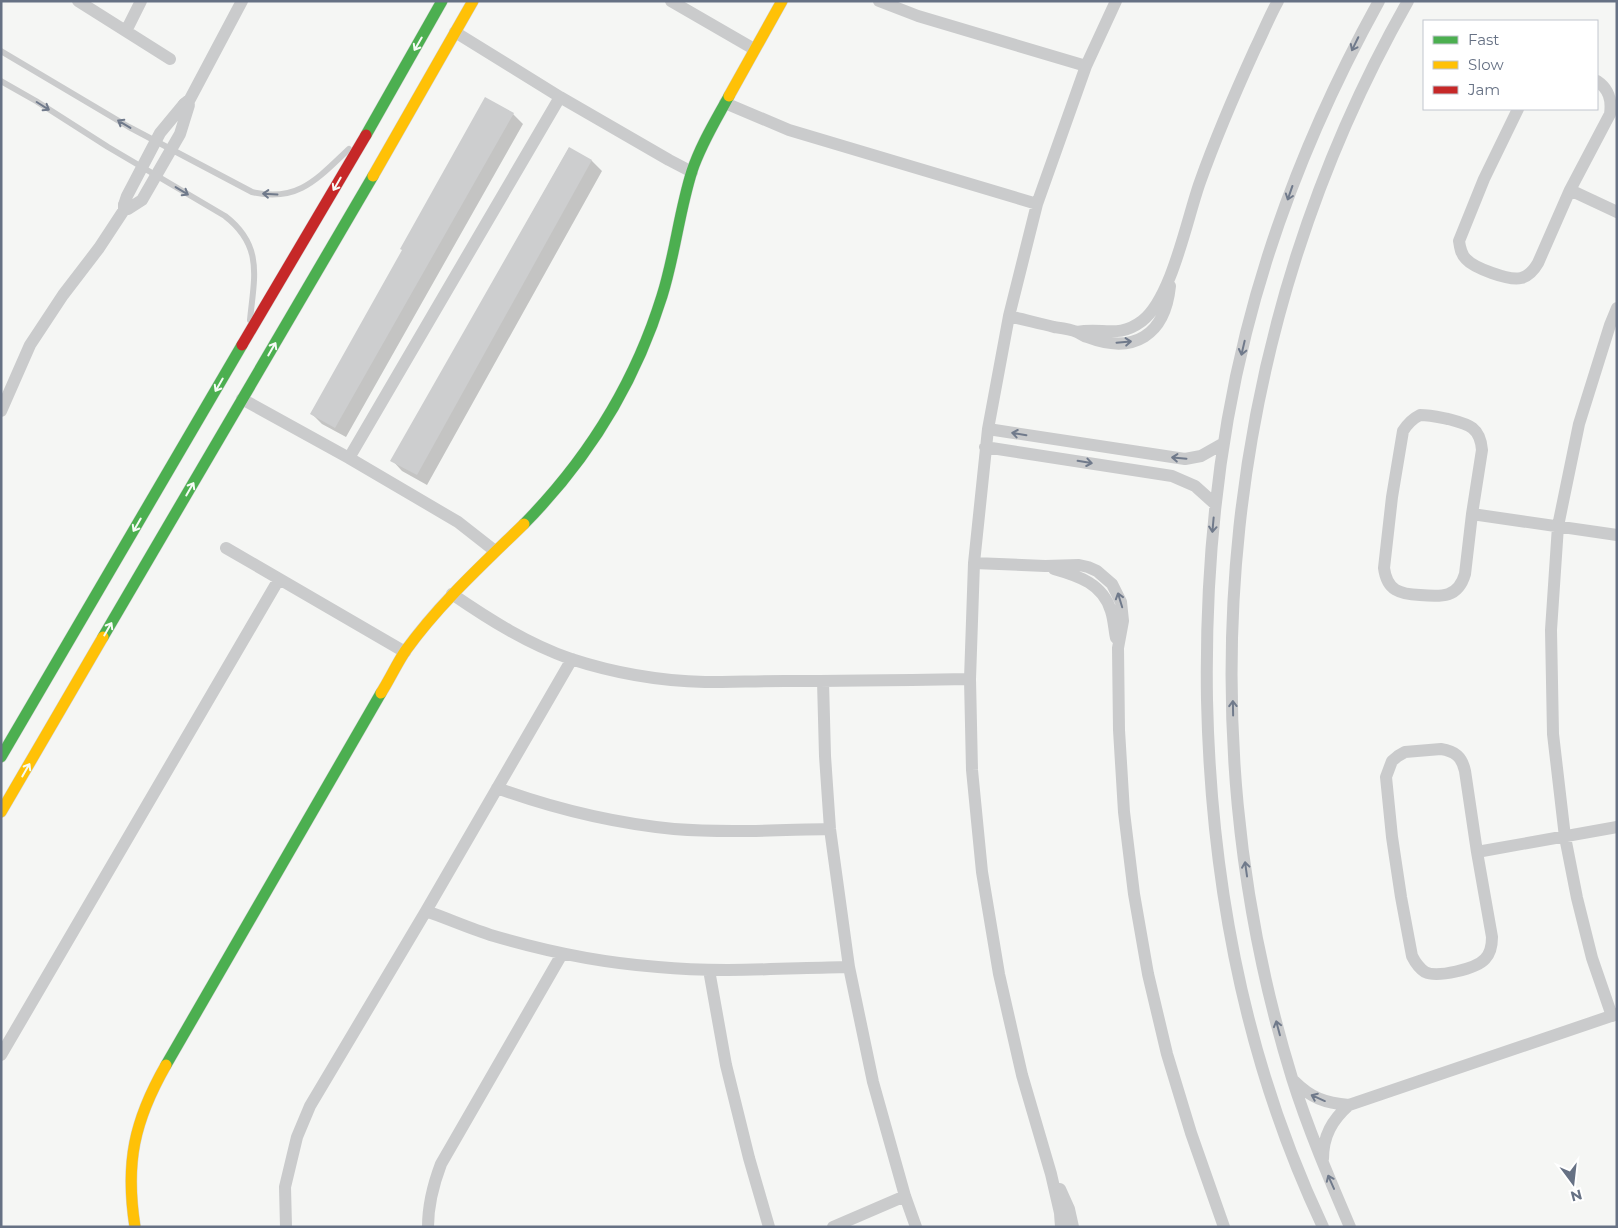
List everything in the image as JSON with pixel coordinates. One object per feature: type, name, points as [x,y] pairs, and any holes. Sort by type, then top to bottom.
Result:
[{"type":"street","points":[[78,1],[170,59]]},
{"type":"street","points":[[126,31],[142,1]]},
{"type":"street","points":[[1,411],[30,345],[125,208],[126,196],[160,133],[188,103],[242,1]]},
{"type":"street","points":[[1,757],[70,650],[248,336],[367,134],[442,1]]},
{"type":"street","points":[[1,812],[242,400],[365,172],[473,1]]},
{"type":"street","points":[[671,1],[754,48]]},
{"type":"street","points":[[135,1227],[131,1205],[131,1161],[136,1132],[145,1105],[159,1076],[405,652],[452,594],[524,524],[563,482],[587,451],[612,410],[648,335],[665,288],[674,256],[692,172],[701,149],[754,48],[782,1]]},
{"type":"street","points":[[879,1],[918,16],[1086,66]]},
{"type":"street","points":[[1062,1227],[1052,1174],[1022,1075],[999,974],[981,863],[972,770],[970,680],[974,563],[988,429],[1009,316],[1037,204],[1086,66],[1116,1]]},
{"type":"street","points":[[1009,316],[1077,332],[1110,333],[1119,332],[1137,325],[1157,305],[1171,276],[1200,183],[1235,92],[1278,1]]},
{"type":"street","points":[[1323,1227],[1289,1146],[1267,1085],[1249,1024],[1226,916],[1216,852],[1210,788],[1206,650],[1210,555],[1215,504],[1233,389],[1246,332],[1268,256],[1290,191],[1324,108],[1358,38],[1379,1]]},
{"type":"street","points":[[1350,1227],[1323,1164],[1292,1079],[1269,995],[1258,942],[1247,880],[1236,782],[1233,718],[1233,612],[1242,497],[1250,440],[1283,296],[1306,225],[1332,156],[1358,96],[1387,37],[1408,1]]},
{"type":"street","points":[[455,32],[560,97],[692,172]]},
{"type":"street","points":[[1518,110],[1484,179],[1459,241],[1460,250],[1470,264],[1504,277],[1520,278],[1534,270],[1538,263],[1570,190],[1610,114],[1610,98],[1607,90],[1598,82]]},
{"type":"street","points":[[349,458],[560,97]]},
{"type":"street","points":[[725,104],[789,130],[1037,204]]},
{"type":"street","points":[[365,172],[377,134],[377,116]]},
{"type":"street","points":[[1570,190],[1617,212]]},
{"type":"street","points":[[1292,1079],[1318,1099],[1333,1104],[1349,1105],[1614,1015],[1592,958],[1577,898],[1565,836],[1553,734],[1551,639],[1558,526],[1579,424],[1617,308]]},
{"type":"street","points":[[242,400],[349,458],[458,522],[495,551]]},
{"type":"street","points":[[1420,415],[1428,415],[1468,424],[1478,435],[1482,450],[1472,514],[1466,574],[1458,588],[1452,593],[1437,596],[1403,594],[1389,584],[1384,568],[1392,497],[1403,431],[1413,418],[1420,415]]},
{"type":"street","points":[[988,429],[1185,459],[1201,456],[1224,443]]},
{"type":"street","points":[[985,447],[1172,476],[1196,486],[1215,504]]},
{"type":"street","points":[[1104,465],[1107,448]]},
{"type":"street","points":[[1472,514],[1617,535]]},
{"type":"street","points":[[226,548],[405,652]]},
{"type":"street","points":[[974,563],[1045,566],[1078,565],[1088,567],[1105,577],[1112,584],[1121,602],[1123,621],[1118,648],[1118,730],[1124,812],[1134,894],[1145,956],[1167,1054],[1191,1133],[1224,1227]]},
{"type":"street","points":[[1,1055],[279,579]]},
{"type":"street","points":[[452,594],[512,633],[541,647],[572,659],[615,670],[659,678],[704,682],[970,680]]},
{"type":"street","points":[[286,1227],[285,1187],[297,1137],[307,1114],[572,659]]},
{"type":"street","points":[[823,681],[825,756],[830,830],[849,967],[873,1082],[905,1196],[916,1227]]},
{"type":"street","points":[[49,728],[54,698],[64,682]]},
{"type":"street","points":[[1441,749],[1450,750],[1458,755],[1466,771],[1476,852],[1492,937],[1490,952],[1479,964],[1433,975],[1417,965],[1412,956],[1392,837],[1386,777],[1392,761],[1405,752],[1441,749]]},
{"type":"street","points":[[497,788],[568,811],[640,825],[712,831],[830,830]]},
{"type":"street","points":[[1476,852],[1617,827]]},
{"type":"street","points":[[426,911],[494,936],[562,954],[610,962],[709,970],[849,967]]},
{"type":"street","points":[[428,1227],[428,1210],[433,1186],[441,1164],[562,954]]},
{"type":"street","points":[[709,970],[726,1064],[749,1158],[769,1227]]},
{"type":"street","points":[[1323,1164],[1323,1151],[1331,1125],[1349,1105]]},
{"type":"street","points":[[1052,1174],[1070,1209],[1073,1227]]},
{"type":"street","points":[[833,1227],[905,1196]]},
{"type":"street","points":[[1219,1210],[1229,1227]]},
{"type":"lane","points":[[1,51],[129,127],[242,187],[262,194],[285,194],[303,188],[318,178],[367,134]]},
{"type":"lane","points":[[1,81],[234,223],[248,242],[255,264],[248,336]]},
{"type":"building","points":[[485,97],[514,113],[335,428],[310,414]]},
{"type":"building","points":[[569,147],[592,160],[417,475],[390,461]]},
{"type":"traffic: fast","points":[[366,135],[442,1]]},
{"type":"traffic: fast","points":[[524,524],[568,474],[588,447],[606,419],[638,359],[662,296],[692,171],[704,142],[729,96]]},
{"type":"traffic: fast","points":[[103,637],[373,176]]},
{"type":"traffic: fast","points":[[1,757],[242,345]]},
{"type":"traffic: fast","points":[[166,1065],[381,693]]},
{"type":"traffic: slow","points":[[373,176],[473,1]]},
{"type":"traffic: slow","points":[[729,96],[782,1]]},
{"type":"traffic: slow","points":[[381,693],[406,650],[433,616],[524,524]]},
{"type":"traffic: slow","points":[[1,812],[103,637]]},
{"type":"traffic: slow","points":[[135,1227],[131,1183],[135,1143],[146,1105],[166,1065]]},
{"type":"traffic: jam","points":[[242,345],[366,135]]}]
